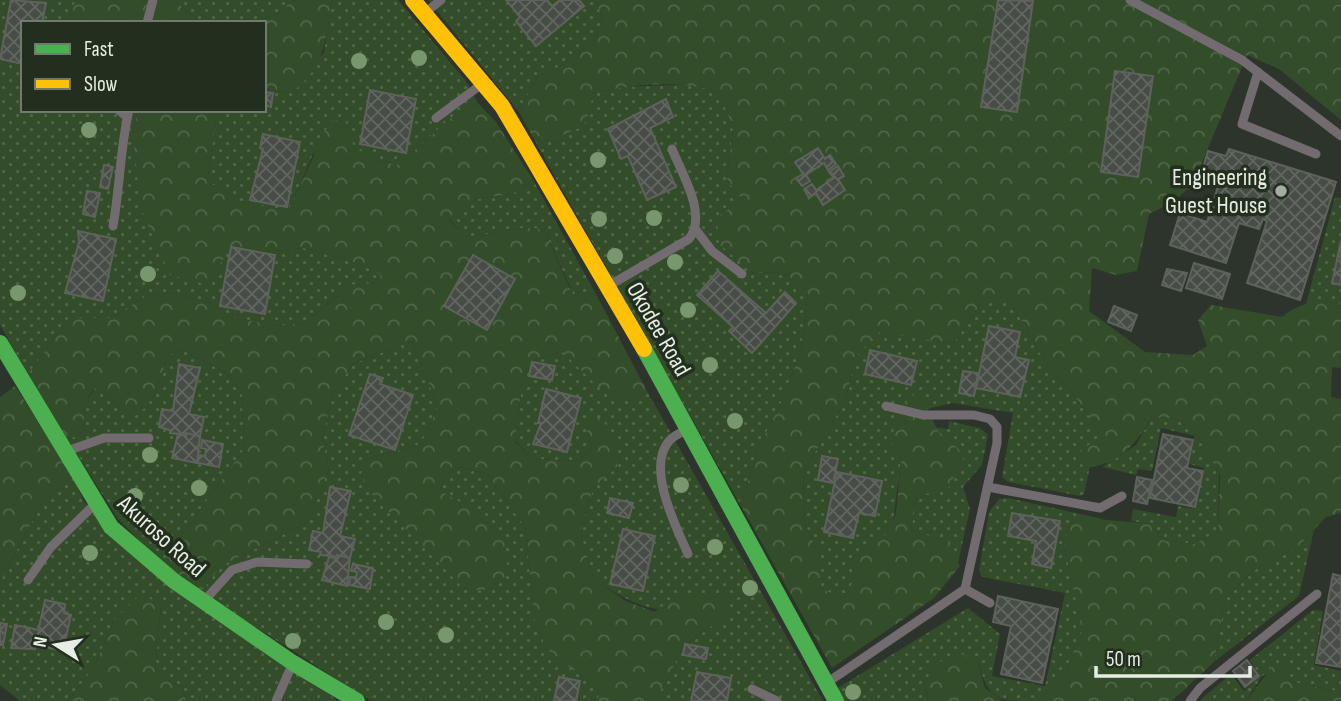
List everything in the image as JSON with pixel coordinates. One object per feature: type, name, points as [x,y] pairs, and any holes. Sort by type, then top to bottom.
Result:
[{"type":"street","name":"Okodee Road","points":[[412,0],[484,83],[520,134],[689,428],[836,701]]},
{"type":"street","name":"Akuroso Road","points":[[0,343],[6,367],[66,452],[111,527],[174,581],[293,663],[357,701]]},
{"type":"lane","points":[[148,21],[153,0]]},
{"type":"lane","points":[[424,13],[441,0]]},
{"type":"lane","points":[[1130,0],[1242,60],[1341,135]]},
{"type":"lane","points":[[1258,72],[1242,124],[1316,154]]},
{"type":"lane","points":[[436,118],[484,83]]},
{"type":"lane","points":[[113,226],[120,185],[122,139],[128,114]]},
{"type":"lane","points":[[672,149],[696,212],[696,230],[712,251],[742,274]]},
{"type":"lane","points":[[608,286],[689,239],[696,230]]},
{"type":"lane","points":[[827,683],[965,589],[988,487],[997,443],[997,427],[990,419],[974,415],[923,415],[886,406]]},
{"type":"lane","points":[[688,554],[666,504],[662,461],[668,442],[689,428]]},
{"type":"lane","points":[[66,452],[104,438],[149,438]]},
{"type":"lane","points":[[988,487],[1100,508],[1122,496]]},
{"type":"lane","points":[[28,580],[51,547],[95,504]]},
{"type":"lane","points":[[204,602],[232,570],[257,562],[307,564]]},
{"type":"lane","points":[[965,589],[990,603]]},
{"type":"lane","points":[[1190,701],[1200,688],[1317,594]]},
{"type":"lane","points":[[276,701],[293,663]]},
{"type":"lane","points":[[752,689],[777,701]]},
{"type":"green space","points":[[0,0],[76,0],[68,21],[21,21],[21,112],[138,112],[133,133],[228,250],[264,252],[304,248],[360,264],[381,275],[377,283],[350,285],[305,323],[277,326],[230,317],[210,303],[176,293],[148,295],[111,318],[69,318],[28,374],[0,325]]},
{"type":"green space","points":[[76,0],[174,0],[199,21],[68,21]]},
{"type":"green space","points":[[174,0],[288,0],[285,11],[260,19],[199,21]]},
{"type":"green space","points":[[288,0],[332,0],[322,52],[311,73],[291,93],[266,89],[266,21],[220,21],[260,19],[285,11]]},
{"type":"green space","points":[[332,0],[398,0],[466,81],[478,103],[448,120],[399,165],[375,160],[353,147],[313,154],[288,212],[241,202],[219,187],[207,183],[216,117],[226,112],[266,112],[266,89],[291,93],[324,52]]},
{"type":"green space","points":[[428,0],[596,0],[603,20],[593,41],[567,63],[537,77],[519,112]]},
{"type":"green space","points":[[596,0],[1341,0],[1341,120],[1279,69],[1247,55],[1193,184],[1173,202],[1149,214],[1137,271],[1116,275],[1092,268],[1089,311],[1145,352],[1193,355],[1207,346],[1198,320],[1211,305],[1282,317],[1295,308],[1310,303],[1341,305],[1341,368],[1332,367],[1331,397],[1341,399],[1341,513],[1326,517],[1298,547],[1253,571],[1225,599],[1214,662],[1172,701],[1037,701],[1066,673],[1082,630],[1064,544],[1071,522],[1089,518],[1149,524],[1163,540],[1194,544],[1218,531],[1220,475],[1196,434],[1177,419],[1152,417],[1124,453],[1106,463],[1083,468],[1080,452],[1100,436],[1095,425],[1044,359],[1006,299],[984,299],[953,344],[880,332],[855,357],[846,399],[803,473],[805,524],[821,558],[821,589],[845,598],[856,575],[851,558],[881,539],[894,520],[901,461],[890,455],[897,407],[919,391],[938,431],[965,455],[947,491],[917,495],[911,530],[949,542],[960,566],[934,598],[832,668],[741,506],[757,451],[780,405],[801,351],[808,291],[783,272],[753,273],[719,244],[717,217],[743,200],[727,180],[733,129],[720,93],[704,88],[656,84],[592,93],[591,108],[584,126],[551,140],[531,134],[519,112],[537,77],[567,63],[593,41],[603,20]]},
{"type":"green space","points":[[695,84],[720,93],[733,129],[727,180],[743,200],[752,273],[783,272],[808,291],[801,351],[780,405],[757,451],[741,506],[531,134],[591,108],[591,93],[626,87]]},
{"type":"green space","points":[[478,103],[496,122],[533,180],[512,194],[476,199],[449,219],[464,237],[524,228],[544,230],[571,291],[596,294],[647,391],[631,401],[603,392],[562,351],[532,361],[522,383],[515,441],[531,459],[580,461],[592,448],[587,432],[589,420],[601,417],[617,443],[617,467],[593,489],[580,532],[594,580],[626,601],[655,612],[672,600],[688,595],[726,596],[731,612],[681,648],[670,676],[653,701],[599,701],[598,689],[547,650],[535,620],[525,527],[487,474],[459,467],[445,475],[441,491],[482,516],[501,537],[506,549],[507,564],[503,582],[481,591],[461,586],[367,489],[361,474],[366,459],[421,444],[438,407],[412,341],[352,364],[333,395],[322,438],[329,470],[306,523],[221,566],[201,592],[162,563],[244,449],[242,391],[225,372],[182,349],[168,356],[154,397],[140,413],[121,410],[107,393],[94,388],[85,403],[83,432],[68,440],[28,374],[69,318],[111,318],[148,295],[176,293],[210,303],[231,317],[277,326],[305,323],[350,285],[377,283],[381,275],[360,264],[304,248],[264,252],[228,250],[209,285],[170,275],[140,207],[133,133],[138,112],[226,112],[216,117],[207,183],[219,187],[241,202],[288,211],[329,123],[344,117],[354,147],[375,160],[399,165],[448,120]]},
{"type":"green space","points":[[533,180],[596,294],[572,291],[544,230],[524,228],[464,237],[449,218],[476,199],[512,194]]},
{"type":"green space","points":[[1335,197],[1341,198],[1341,305],[1331,302],[1306,304]]},
{"type":"green space","points":[[984,299],[1006,299],[1044,359],[1095,425],[1100,436],[1083,468],[1090,467],[1084,494],[1080,496],[1008,482],[1002,477],[1013,413],[953,403],[927,409],[918,391],[901,461],[892,531],[879,545],[852,558],[857,575],[845,598],[821,590],[821,558],[805,524],[803,473],[846,399],[855,357],[880,331],[953,344]]},
{"type":"green space","points":[[412,341],[438,407],[421,444],[366,459],[462,504],[441,491],[445,475],[459,467],[487,474],[525,527],[535,620],[547,650],[598,689],[599,701],[371,701],[201,592],[221,566],[306,523],[329,470],[322,438],[333,395],[352,364]]},
{"type":"green space","points":[[182,349],[225,372],[242,391],[244,449],[162,563],[118,519],[68,440],[83,432],[85,403],[95,388],[107,393],[121,410],[154,397],[168,356]]},
{"type":"green space","points":[[562,351],[581,370],[630,401],[647,391],[823,701],[653,701],[670,676],[681,648],[731,612],[660,610],[630,601],[594,580],[580,532],[593,489],[617,467],[587,432],[592,448],[580,461],[531,459],[515,440],[522,383],[532,361]]},
{"type":"green space","points":[[15,386],[73,476],[42,503],[0,582],[0,397]]},
{"type":"green space","points":[[1152,417],[1177,419],[1196,434],[1219,473],[1218,531],[1194,544],[1163,540],[1149,524],[1131,521],[1133,509],[1176,517],[1178,506],[1195,509],[1204,468],[1189,464],[1195,436],[1161,428],[1152,471],[1138,469],[1136,475],[1102,467],[1136,445]]},
{"type":"green space","points":[[949,421],[980,428],[988,435],[982,465],[963,487],[970,509],[958,563],[948,542],[911,530],[917,495],[938,431],[935,427],[948,429]]},
{"type":"green space","points":[[73,476],[84,502],[338,701],[186,701],[182,687],[155,673],[161,604],[115,619],[93,669],[68,701],[20,701],[0,685],[0,582],[42,503]]},
{"type":"green space","points":[[1008,498],[1103,519],[1071,522],[1064,544],[1083,630],[1066,673],[1037,701],[1002,699],[995,696],[985,683],[977,658],[924,685],[931,701],[843,701],[836,689],[968,608],[1000,634],[992,676],[1045,686],[1065,593],[992,579],[981,576],[979,570],[989,512],[999,499]]},
{"type":"green space","points":[[1314,530],[1299,596],[1214,662],[1225,599],[1253,571],[1298,547]]},
{"type":"green space","points":[[140,594],[161,604],[155,673],[182,687],[186,701],[68,701],[93,669],[115,619]]},
{"type":"green space","points":[[1313,610],[1323,611],[1314,665],[1341,671],[1341,692],[1292,682],[1287,665],[1262,676],[1246,701],[1199,701],[1231,674],[1244,691],[1260,676],[1250,660]]},
{"type":"green space","points":[[960,654],[977,658],[985,688],[1003,701],[931,701],[924,685],[934,664]]},
{"type":"green space","points":[[1274,664],[1287,665],[1292,682],[1341,692],[1341,701],[1246,701]]},
{"type":"building","points":[[11,0],[46,3],[42,21],[21,21],[21,64],[0,59]]},
{"type":"building","points":[[506,0],[547,0],[552,6],[560,0],[579,0],[584,6],[536,46],[516,21],[520,17]]},
{"type":"building","points":[[998,0],[1033,1],[1017,112],[981,107]]},
{"type":"building","points":[[1115,71],[1153,76],[1138,177],[1101,172]]},
{"type":"building","points":[[370,90],[416,99],[406,153],[360,144]]},
{"type":"building","points":[[266,92],[273,93],[271,107],[266,106]]},
{"type":"building","points":[[666,99],[673,117],[650,128],[676,187],[647,200],[628,156],[621,159],[608,129]]},
{"type":"building","points":[[263,134],[300,142],[287,207],[250,200],[263,149],[260,148]]},
{"type":"building","points":[[818,148],[825,159],[830,155],[836,164],[828,170],[824,163],[806,175],[810,181],[802,186],[796,178],[803,174],[795,162]]},
{"type":"building","points":[[1229,149],[1336,182],[1300,300],[1247,283],[1267,221],[1263,219],[1259,229],[1239,223],[1226,263],[1170,245],[1180,213],[1207,222],[1220,180],[1201,174],[1208,151],[1226,156]]},
{"type":"building","points":[[104,165],[113,167],[108,189],[100,187]]},
{"type":"building","points":[[838,166],[844,176],[838,179],[845,190],[823,205],[816,193],[809,198],[804,189],[812,184],[816,190],[834,178],[829,172]]},
{"type":"building","points":[[87,191],[100,193],[95,217],[83,214]]},
{"type":"building","points":[[78,231],[116,239],[103,301],[65,293],[79,242]]},
{"type":"building","points":[[1341,241],[1341,285],[1332,283]]},
{"type":"building","points":[[231,247],[275,255],[265,314],[220,306]]},
{"type":"building","points":[[473,255],[515,279],[487,330],[444,306]]},
{"type":"building","points":[[1194,263],[1230,274],[1222,299],[1186,288]]},
{"type":"building","points":[[1167,269],[1187,273],[1181,291],[1162,285]]},
{"type":"building","points":[[718,271],[766,313],[785,292],[796,303],[752,353],[729,331],[733,327],[697,295]]},
{"type":"building","points":[[1114,306],[1137,315],[1131,331],[1108,322]]},
{"type":"building","points":[[989,326],[1020,332],[1015,357],[1029,360],[1020,397],[976,388]]},
{"type":"building","points":[[870,350],[917,361],[911,385],[865,374]]},
{"type":"building","points":[[532,362],[555,366],[552,380],[529,376]]},
{"type":"building","points":[[179,364],[200,368],[189,414],[204,417],[200,436],[170,433],[170,430],[159,427],[162,409],[173,411]]},
{"type":"building","points":[[963,371],[978,373],[974,396],[959,393]]},
{"type":"building","points":[[370,374],[383,378],[380,384],[413,395],[395,450],[349,435]]},
{"type":"building","points":[[546,389],[581,398],[567,452],[533,444],[541,423],[538,423]]},
{"type":"building","points":[[186,433],[200,436],[197,463],[172,458],[178,434],[186,436]]},
{"type":"building","points":[[1163,434],[1193,440],[1187,468],[1203,471],[1195,507],[1150,498]]},
{"type":"building","points":[[202,440],[223,444],[219,467],[198,463],[199,455],[205,456],[206,449],[201,448]]},
{"type":"building","points":[[822,456],[838,459],[833,483],[818,480]]},
{"type":"building","points":[[837,472],[882,481],[875,516],[859,513],[853,538],[824,532]]},
{"type":"building","points":[[1137,477],[1152,480],[1147,504],[1133,501]]},
{"type":"building","points":[[330,487],[351,491],[340,536],[355,539],[350,558],[320,555],[321,552],[309,550],[313,531],[323,533]]},
{"type":"building","points":[[610,498],[633,503],[629,518],[607,513]]},
{"type":"building","points":[[1012,513],[1060,521],[1051,568],[1032,564],[1036,541],[1008,536]]},
{"type":"building","points":[[623,529],[655,536],[643,591],[610,584]]},
{"type":"building","points":[[337,555],[350,558],[347,586],[322,580],[329,557],[336,558]]},
{"type":"building","points":[[353,564],[373,568],[370,589],[349,585],[350,577],[356,578],[357,572],[351,571]]},
{"type":"building","points":[[1333,574],[1341,576],[1341,667],[1316,663]]},
{"type":"building","points":[[998,596],[1058,609],[1042,683],[1001,674],[1011,626],[993,622]]},
{"type":"building","points":[[45,600],[65,604],[64,613],[71,615],[63,651],[35,645]]},
{"type":"building","points":[[0,623],[7,624],[3,645],[0,645]]},
{"type":"building","points":[[15,625],[39,630],[35,649],[11,648]]},
{"type":"building","points":[[685,644],[708,648],[706,659],[683,655]]},
{"type":"building","points":[[1247,660],[1259,676],[1245,687],[1233,671]]},
{"type":"building","points":[[697,672],[731,678],[727,701],[691,701]]},
{"type":"building","points":[[559,677],[580,681],[576,701],[554,701]]},
{"type":"traffic: fast","points":[[0,343],[111,527],[174,581],[293,663],[357,701]]},
{"type":"traffic: fast","points":[[644,349],[836,701]]},
{"type":"traffic: slow","points":[[413,0],[502,106],[644,349]]},
{"type":"place","name":"Engineering Guest House","points":[[1281,191]]}]
